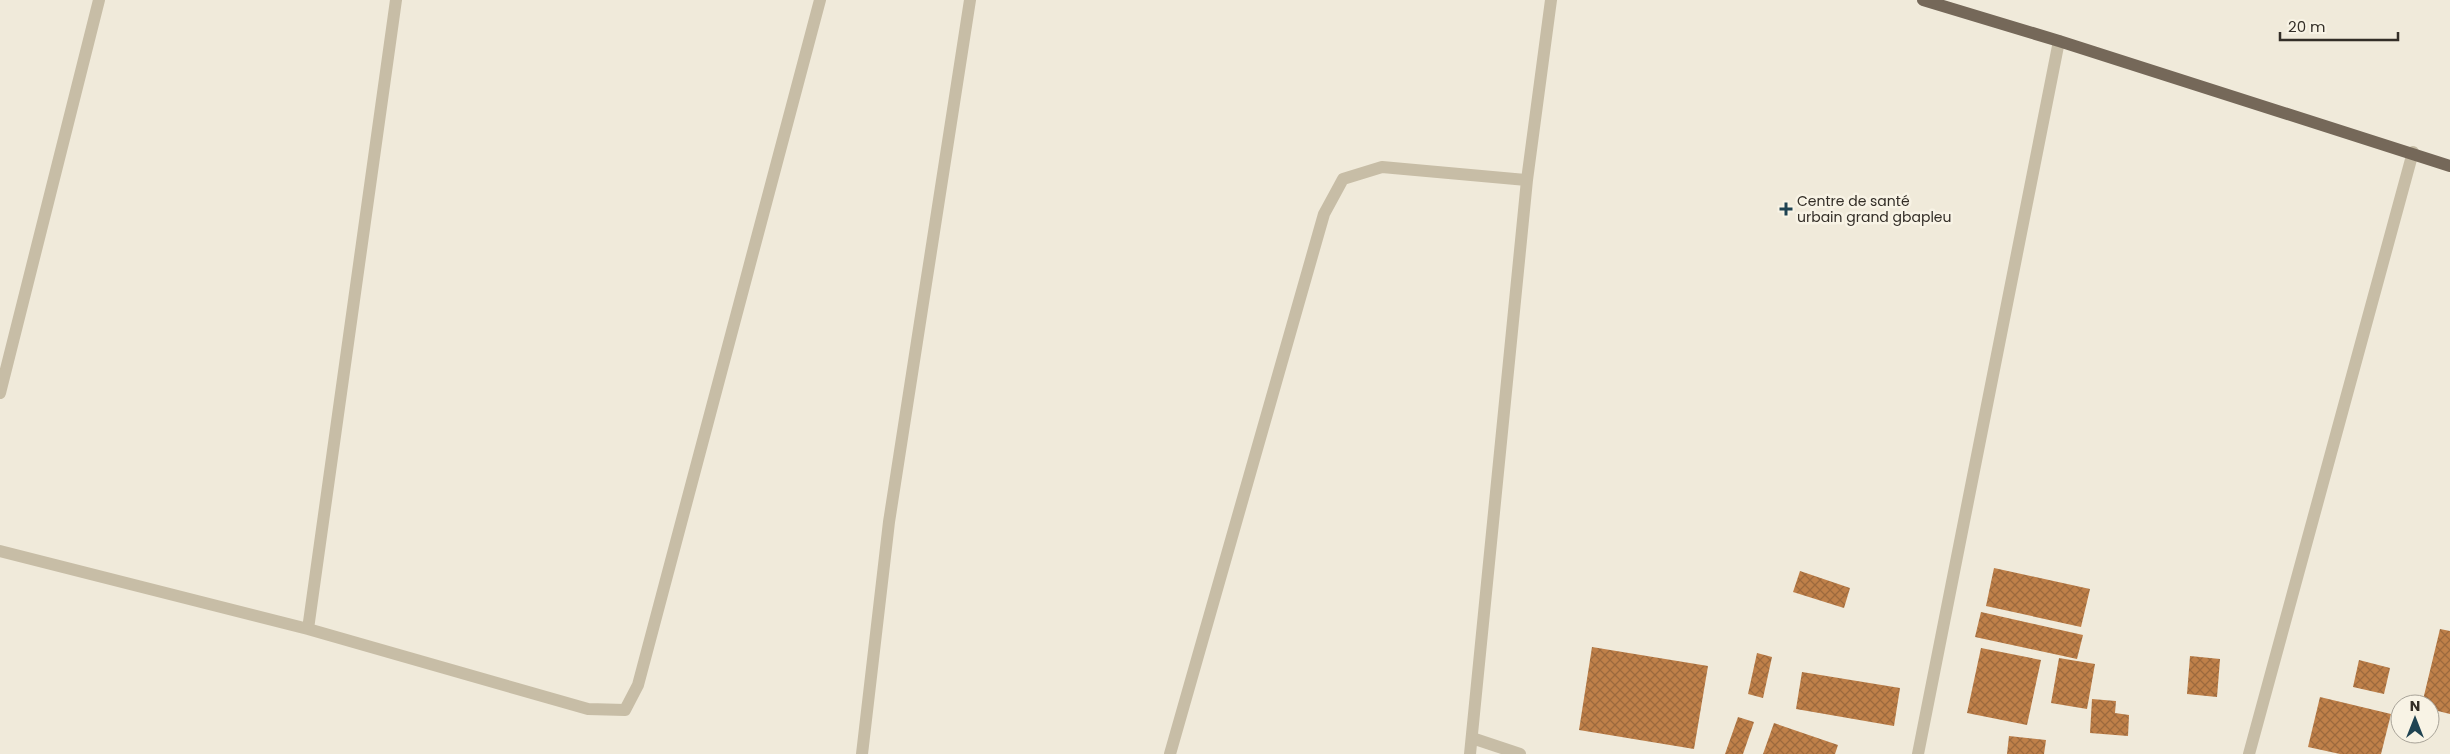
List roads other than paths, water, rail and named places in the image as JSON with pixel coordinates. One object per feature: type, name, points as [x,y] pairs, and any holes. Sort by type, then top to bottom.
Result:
[{"type":"main road","points":[[1923,0],[2413,152],[2450,166]]},
{"type":"street","points":[[0,393],[99,0]]},
{"type":"street","points":[[308,629],[396,0]]},
{"type":"street","points":[[0,551],[308,629],[588,709],[625,710],[638,685],[820,0]]},
{"type":"street","points":[[862,754],[889,522],[970,0]]},
{"type":"street","points":[[1470,754],[1527,180],[1551,0]]},
{"type":"street","points":[[1918,754],[2059,41]]},
{"type":"street","points":[[2250,754],[2413,152]]},
{"type":"street","points":[[1170,754],[1324,214],[1343,178],[1382,167],[1527,180]]},
{"type":"street","points":[[1472,738],[1520,754]]},
{"type":"place","name":"Centre de santé urbain grand gbapleu","points":[[1786,209]]}]
